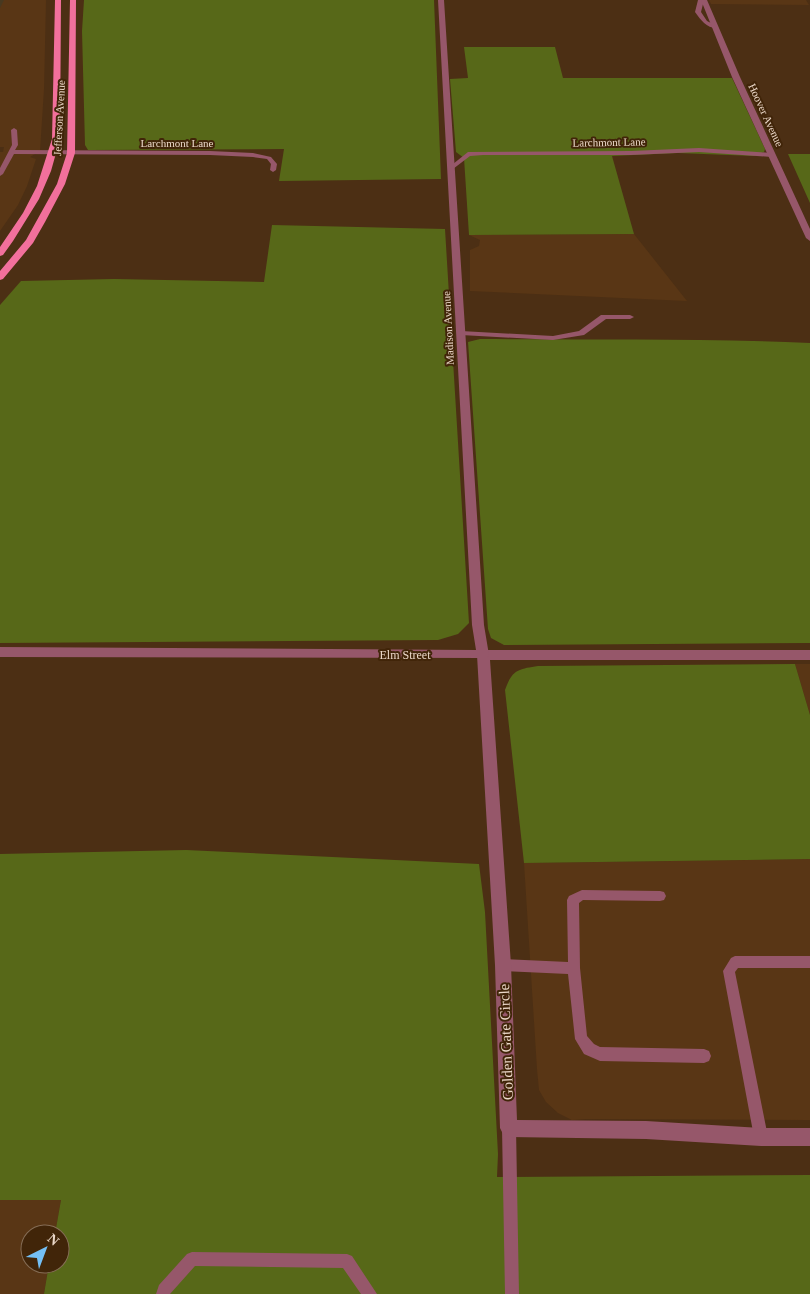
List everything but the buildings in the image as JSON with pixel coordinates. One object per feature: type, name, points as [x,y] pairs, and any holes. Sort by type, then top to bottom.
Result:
[{"type":"main road","name":"Jefferson Avenue","points":[[0,253],[4,243],[26,218],[49,171],[56,139],[58,0]]},
{"type":"main road","name":"Jefferson Avenue","points":[[0,277],[30,241],[41,222],[61,184],[71,153],[74,0]]},
{"type":"main road","points":[[57,19],[64,22],[64,34],[72,49]]},
{"type":"street","name":"Madison Avenue","points":[[441,0],[478,625],[483,655]]},
{"type":"street","name":"Hoover Avenue","points":[[702,0],[810,238]]},
{"type":"street","name":"Elm Street","points":[[0,652],[810,655]]},
{"type":"street","name":"Golden Gate Circle","points":[[483,655],[503,966],[509,1128]]},
{"type":"street","points":[[509,1128],[646,1130],[761,1137],[810,1137]]},
{"type":"lane","points":[[0,174],[3,162],[14,145],[14,130]]},
{"type":"lane","name":"Larchmont Lane","points":[[451,168],[468,154],[483,152],[630,153],[699,150],[772,154]]},
{"type":"lane","points":[[11,152],[71,153]]},
{"type":"lane","name":"Larchmont Lane","points":[[71,153],[210,153],[253,155],[269,158],[274,164],[273,170]]},
{"type":"lane","points":[[461,333],[553,338],[581,333],[604,318],[630,317]]},
{"type":"lane","points":[[660,896],[582,895],[574,900],[572,907],[574,968],[581,1039],[589,1049],[600,1054],[704,1056]]},
{"type":"lane","points":[[761,1137],[729,971],[735,962],[810,962]]},
{"type":"lane","points":[[503,966],[574,968]]},
{"type":"lane","points":[[509,1128],[512,1294]]},
{"type":"lane","points":[[163,1294],[164,1290],[192,1259],[347,1261],[370,1294]]},
{"type":"shaded area","points":[[0,0],[46,0],[44,89],[40,151],[30,157],[36,159],[27,186],[18,205],[0,231],[0,152],[3,152],[4,147],[0,147]]},
{"type":"shaded area","points":[[709,0],[806,0],[809,5],[711,4]]},
{"type":"shaded area","points":[[634,234],[687,301],[470,291],[470,250],[479,246],[480,240],[469,235]]},
{"type":"shaded area","points":[[795,664],[810,664],[810,715]]},
{"type":"shaded area","points":[[810,859],[810,1120],[572,1120],[558,1113],[546,1102],[539,1090],[537,1069],[524,863]]},
{"type":"shaded area","points":[[0,1200],[61,1200],[57,1224],[20,1224],[20,1274],[47,1274],[44,1294],[0,1294]]},
{"type":"green space","points":[[84,0],[434,0],[441,179],[279,181],[284,149],[88,150],[85,145],[82,31]]},
{"type":"green space","points":[[464,47],[555,47],[563,78],[732,78],[765,149],[764,152],[754,156],[678,153],[612,156],[634,234],[469,235],[464,158],[456,152],[450,79],[468,78]]},
{"type":"green space","points":[[788,154],[810,154],[810,203]]},
{"type":"green space","points":[[272,225],[445,229],[469,623],[458,634],[438,640],[0,643],[0,305],[21,281],[114,279],[264,282]]},
{"type":"green space","points":[[480,339],[769,341],[810,343],[810,643],[504,645],[491,638],[488,629],[468,342]]},
{"type":"green space","points":[[795,664],[810,715],[810,859],[524,863],[505,690],[513,674],[525,668],[538,666]]},
{"type":"green space","points":[[186,850],[479,864],[485,912],[498,1154],[497,1177],[810,1175],[810,1294],[44,1294],[47,1274],[70,1274],[70,1224],[57,1224],[61,1200],[0,1200],[0,854]]}]
